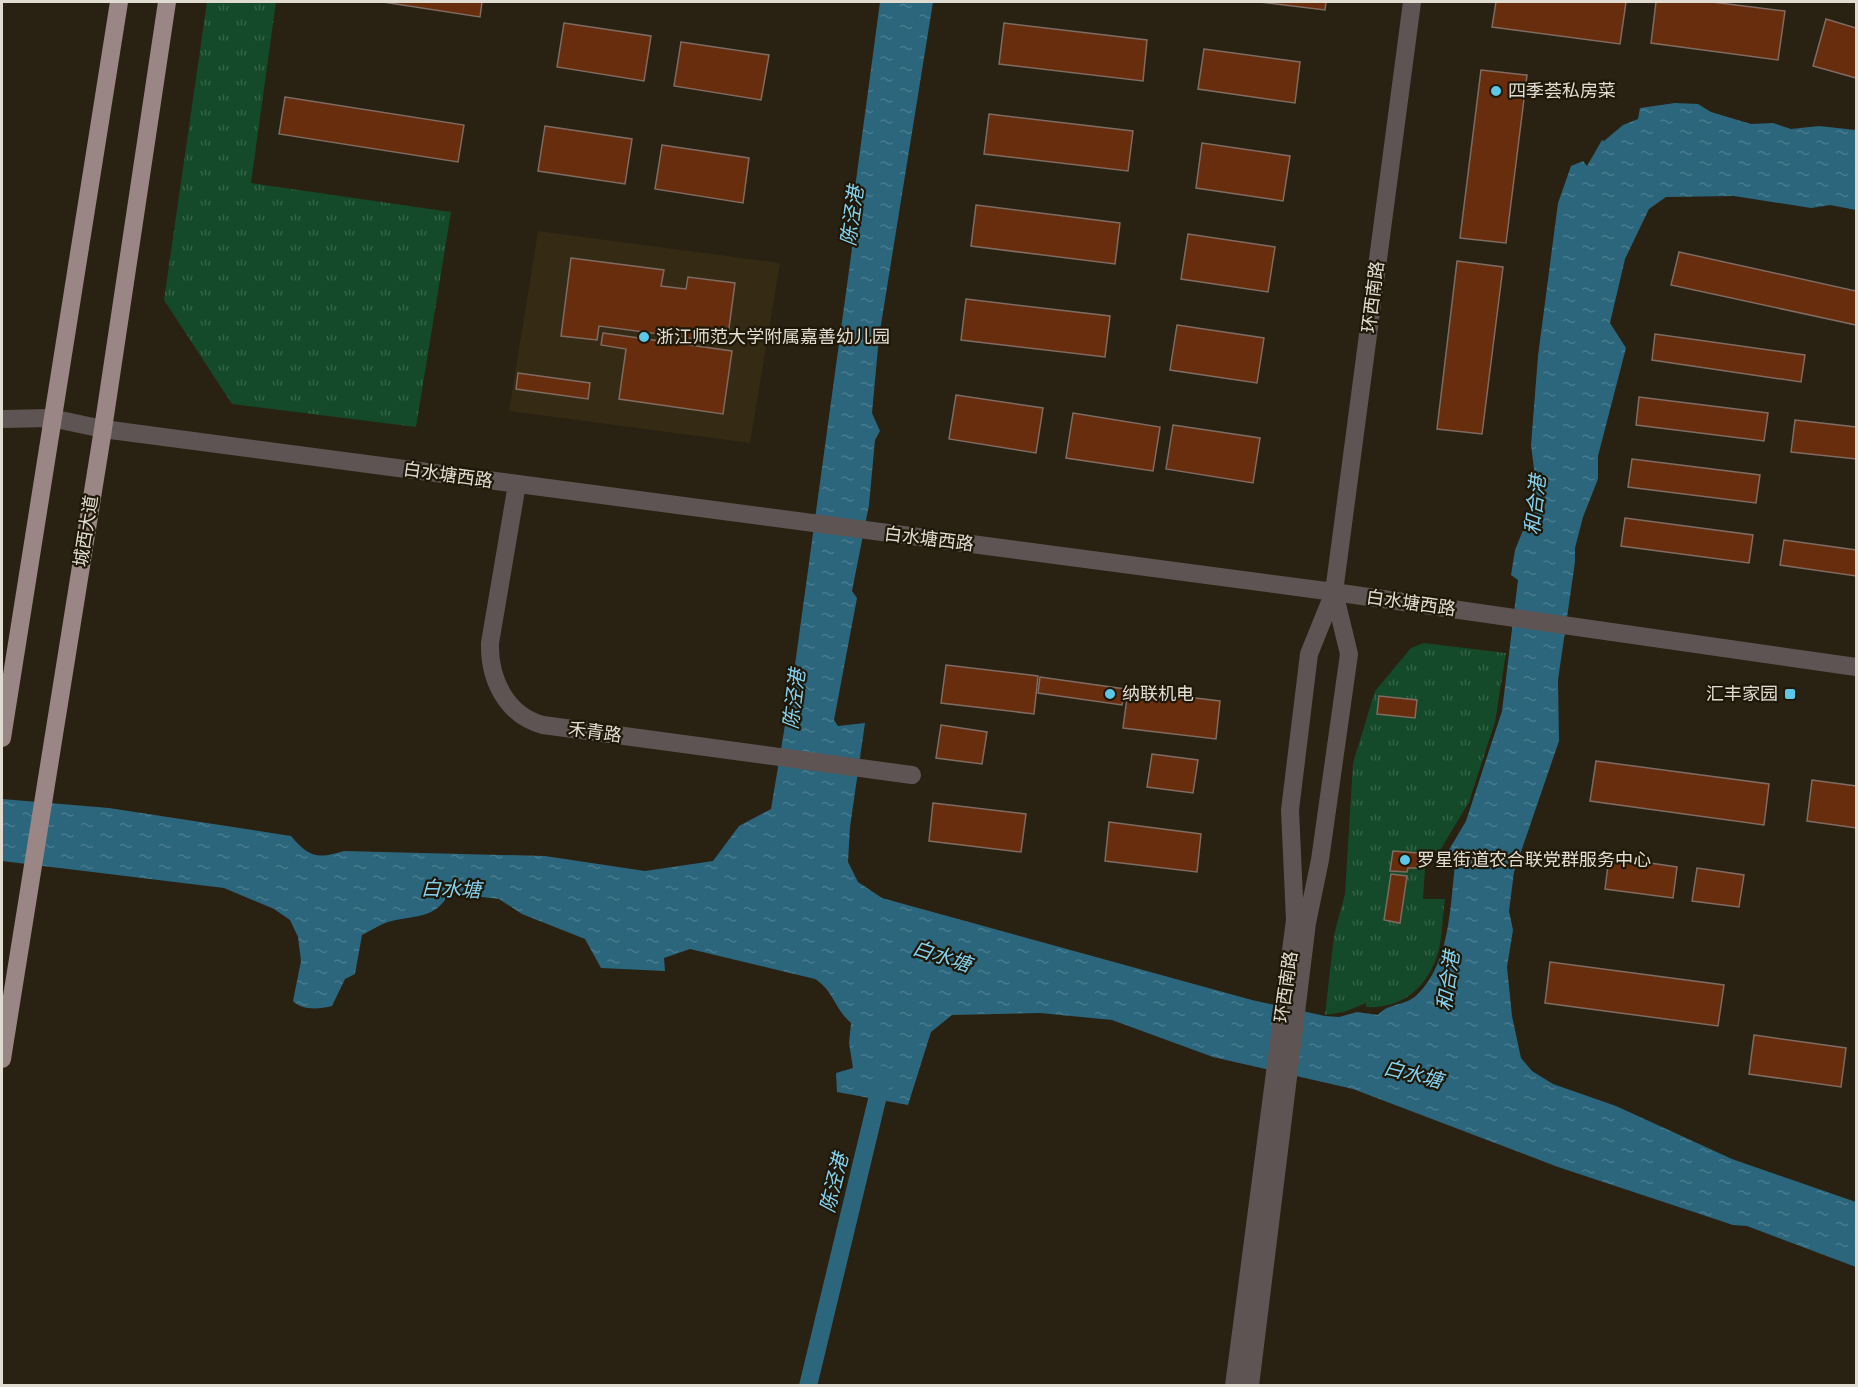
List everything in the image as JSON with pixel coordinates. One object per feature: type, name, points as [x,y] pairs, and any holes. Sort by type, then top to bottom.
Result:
[{"type":"main road","points":[[2,738],[51,418],[119,2]]},
{"type":"main road","name":"城西大道","points":[[2,1059],[103,429],[167,2]]},
{"type":"street","name":"环西南路","points":[[1301,921],[1290,810],[1309,654],[1334,592],[1412,2]]},
{"type":"street","name":"白水塘西路","points":[[2,419],[51,418],[103,429],[1334,592],[1857,667]]},
{"type":"street","name":"禾青路","points":[[517,484],[490,643],[490,663],[495,683],[505,699],[532,722],[912,774]]},
{"type":"street","name":"环西南路","points":[[1250,1386],[1274,1137],[1301,921],[1320,860],[1349,654],[1334,592]]},
{"type":"street","name":"环西南路","points":[[1234,1386],[1274,1137]]},
{"type":"shaded area","name":"浙江师范大学附属嘉善幼儿园","points":[[538,231],[780,263],[750,443],[509,411]]},
{"type":"green space","points":[[207,2],[276,2],[251,183],[451,212],[416,427],[232,404],[164,300]]},
{"type":"green space","points":[[1424,643],[1506,653],[1495,722],[1469,802],[1439,852],[1430,852],[1425,868],[1423,899],[1445,899],[1438,952],[1425,980],[1409,996],[1389,1005],[1366,1007],[1366,1003],[1344,1012],[1325,1015],[1334,935],[1345,894],[1353,763],[1375,691],[1411,648]]},
{"type":"water","points":[[880,2],[933,2],[879,337],[872,413],[880,431],[875,440],[869,505],[852,591],[857,598],[834,720],[838,726],[865,723],[850,827],[848,862],[858,882],[882,898],[1252,1000],[1325,1016],[1339,1017],[1357,1012],[1378,1015],[1386,1008],[1413,998],[1429,981],[1437,966],[1447,933],[1455,865],[1446,855],[1466,821],[1502,711],[1518,580],[1511,575],[1515,550],[1528,518],[1535,477],[1531,445],[1538,356],[1558,203],[1571,166],[1583,161],[1587,166],[1602,140],[1604,141],[1623,125],[1638,119],[1640,108],[1675,103],[1698,104],[1711,112],[1751,124],[1773,123],[1791,129],[1819,126],[1856,130],[1856,210],[1830,205],[1811,208],[1734,196],[1666,197],[1649,209],[1625,259],[1610,323],[1626,348],[1598,456],[1598,479],[1583,517],[1575,548],[1558,680],[1559,741],[1514,872],[1509,911],[1513,930],[1507,967],[1512,1016],[1521,1058],[1532,1071],[1553,1084],[1616,1106],[1732,1159],[1856,1202],[1856,1267],[1747,1226],[1733,1225],[1558,1167],[1353,1089],[1213,1057],[1112,1020],[1040,1013],[952,1015],[931,1032],[908,1105],[837,1092],[836,1073],[853,1068],[849,1043],[851,1023],[826,989],[815,979],[690,949],[664,958],[665,971],[601,968],[585,939],[522,914],[499,899],[449,893],[444,902],[431,912],[388,922],[362,935],[355,974],[345,979],[332,1006],[306,1008],[293,1001],[301,961],[298,937],[290,920],[274,909],[224,888],[2,861],[2,799],[109,808],[291,836],[309,853],[320,856],[344,851],[545,856],[645,871],[713,861],[739,826],[771,809],[795,665],[857,212],[855,188]]},
{"type":"building","points":[[383,2],[482,2],[480,17]]},
{"type":"building","points":[[1260,2],[1326,2],[1325,10]]},
{"type":"building","points":[[1496,2],[1626,2],[1620,44],[1492,27]]},
{"type":"building","points":[[1656,2],[1712,2],[1785,11],[1778,60],[1651,43]]},
{"type":"building","points":[[1826,19],[1856,28],[1856,78],[1813,66]]},
{"type":"building","points":[[564,23],[651,36],[644,81],[557,67]]},
{"type":"building","points":[[1004,23],[1147,40],[1143,81],[999,64]]},
{"type":"building","points":[[681,42],[769,55],[761,100],[674,86]]},
{"type":"building","points":[[1204,49],[1300,62],[1295,103],[1198,89]]},
{"type":"building","points":[[1481,70],[1527,75],[1506,243],[1460,238]]},
{"type":"building","points":[[285,97],[464,125],[458,162],[279,134]]},
{"type":"building","points":[[989,114],[1133,131],[1128,171],[984,154]]},
{"type":"building","points":[[545,126],[632,139],[625,184],[538,171]]},
{"type":"building","points":[[1202,143],[1290,156],[1283,201],[1196,188]]},
{"type":"building","points":[[662,145],[749,158],[743,203],[655,189]]},
{"type":"building","points":[[976,205],[1120,223],[1115,264],[971,246]]},
{"type":"building","points":[[1188,234],[1275,247],[1268,292],[1181,279]]},
{"type":"building","points":[[1679,252],[1856,291],[1856,325],[1671,285]]},
{"type":"building","points":[[571,258],[664,270],[661,286],[686,289],[688,277],[735,283],[727,343],[599,326],[597,340],[561,336]]},
{"type":"building","points":[[1457,261],[1503,267],[1482,434],[1437,429]]},
{"type":"building","points":[[966,299],[1110,316],[1105,357],[961,340]]},
{"type":"building","points":[[1177,325],[1264,338],[1257,383],[1170,370]]},
{"type":"building","points":[[603,333],[732,351],[723,414],[619,399],[626,349],[601,345]]},
{"type":"building","points":[[1655,334],[1805,355],[1801,382],[1652,360]]},
{"type":"building","points":[[518,373],[590,383],[588,399],[516,389]]},
{"type":"building","points":[[956,395],[1043,408],[1036,453],[949,439]]},
{"type":"building","points":[[1639,397],[1768,413],[1764,441],[1636,425]]},
{"type":"building","points":[[1073,413],[1160,427],[1153,471],[1066,458]]},
{"type":"building","points":[[1795,420],[1856,427],[1856,459],[1791,452]]},
{"type":"building","points":[[1173,425],[1260,438],[1253,483],[1166,469]]},
{"type":"building","points":[[1632,459],[1760,475],[1756,503],[1628,487]]},
{"type":"building","points":[[1625,518],[1753,535],[1749,563],[1621,546]]},
{"type":"building","points":[[1784,540],[1856,550],[1856,576],[1780,565]]},
{"type":"building","points":[[946,665],[1038,676],[1034,714],[941,703]]},
{"type":"building","points":[[1040,677],[1125,689],[1122,705],[1038,693]]},
{"type":"building","points":[[1128,690],[1220,701],[1216,739],[1123,728]]},
{"type":"building","points":[[1379,696],[1417,700],[1415,718],[1377,714]]},
{"type":"building","points":[[941,725],[987,732],[982,764],[936,758]]},
{"type":"building","points":[[1152,754],[1198,760],[1193,793],[1147,787]]},
{"type":"building","points":[[1596,761],[1769,784],[1764,825],[1590,801]]},
{"type":"building","points":[[1812,780],[1856,786],[1856,828],[1807,821]]},
{"type":"building","points":[[933,803],[1026,814],[1021,852],[929,841]]},
{"type":"building","points":[[1109,822],[1201,834],[1197,872],[1105,861]]},
{"type":"building","name":"罗星街道农合联党群服务中心","points":[[1393,851],[1419,853],[1417,868],[1408,868],[1407,872],[1390,871]]},
{"type":"building","points":[[1609,857],[1677,867],[1673,898],[1605,889]]},
{"type":"building","points":[[1697,868],[1744,875],[1739,907],[1692,901]]},
{"type":"building","points":[[1391,874],[1407,876],[1400,923],[1384,920]]},
{"type":"building","points":[[1550,962],[1724,985],[1718,1026],[1545,1003]]},
{"type":"building","points":[[1754,1035],[1846,1048],[1841,1087],[1749,1074]]},
{"type":"waterway","name":"陈泾港","points":[[808,1386],[883,1075]]},
{"type":"place","name":"四季荟私房菜","points":[[1496,91]]},
{"type":"place","name":"浙江师范大学附属嘉善幼儿园","points":[[644,337]]},
{"type":"place","name":"纳联机电","points":[[1110,694]]},
{"type":"place","name":"汇丰家园","points":[[1790,694]]},
{"type":"place","name":"罗星街道农合联党群服务中心","points":[[1405,860]]},
{"type":"water label","name":"和合港","points":[[1535,505]]},
{"type":"water label","name":"白水塘","points":[[451,889]]},
{"type":"water label","name":"白水塘","points":[[942,956]]},
{"type":"water label","name":"和合港","points":[[1448,981]]},
{"type":"water label","name":"白水塘","points":[[1413,1074]]}]
